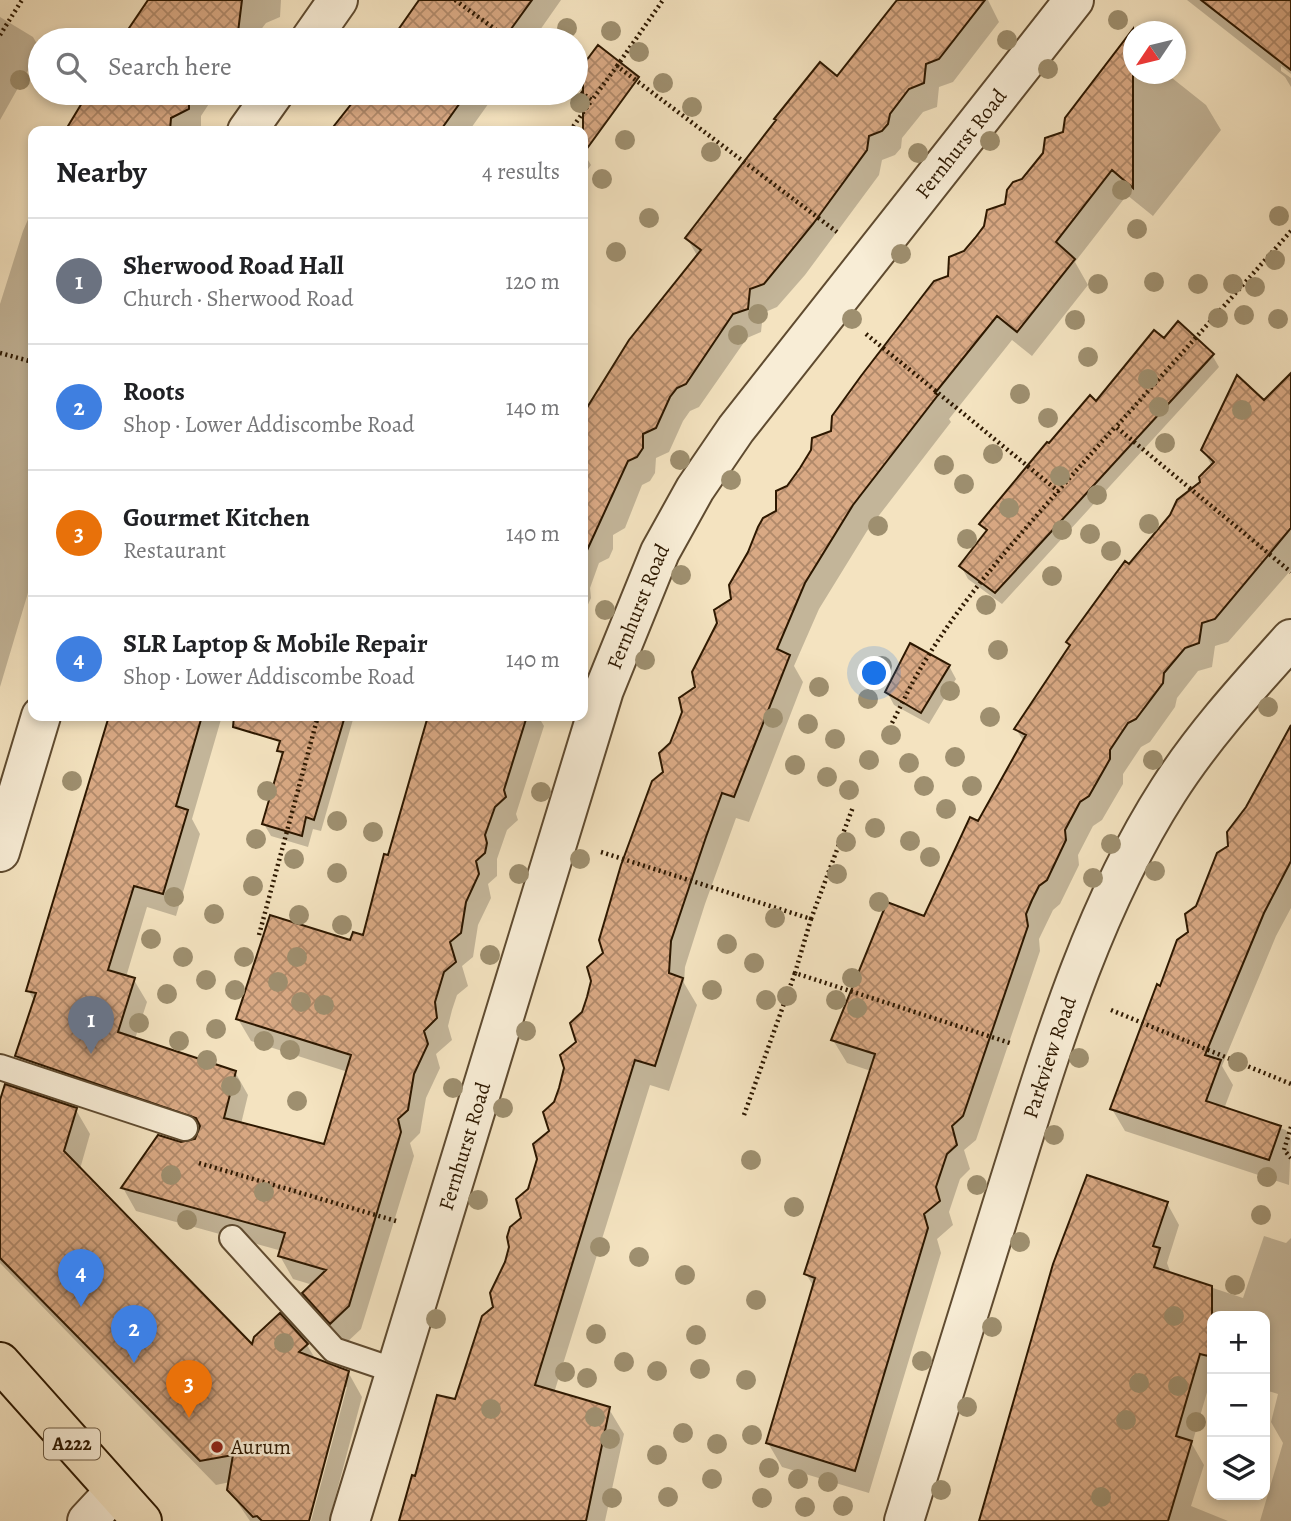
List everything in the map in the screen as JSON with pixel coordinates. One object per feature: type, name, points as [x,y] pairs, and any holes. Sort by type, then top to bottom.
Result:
[{"type":"main road","name":"A222","points":[[0,1362],[113,1493],[142,1521]]},
{"type":"street","points":[[318,28],[338,0]]},
{"type":"street","name":"Fernhurst Road","points":[[350,1521],[604,690],[660,552],[695,489],[736,429],[1074,0]]},
{"type":"street","points":[[251,126],[265,105]]},
{"type":"street","name":"Parkview Road","points":[[904,1521],[1033,1108],[1098,928],[1139,842],[1169,790],[1244,691],[1291,639]]},
{"type":"street","points":[[0,852],[39,721]]},
{"type":"street","points":[[87,1521],[113,1493]]},
{"type":"lane","points":[[0,1067],[185,1128]]},
{"type":"lane","points":[[232,1238],[334,1350],[396,1371]]},
{"type":"path","points":[[0,35],[22,0]]},
{"type":"path","points":[[455,0],[494,28]]},
{"type":"path","points":[[574,126],[663,0]]},
{"type":"path","points":[[617,66],[840,235]]},
{"type":"path","points":[[588,97],[592,100]]},
{"type":"path","points":[[892,723],[925,661],[1007,549],[1291,231]]},
{"type":"path","points":[[857,327],[1058,491]]},
{"type":"path","points":[[0,353],[28,361]]},
{"type":"path","points":[[1116,427],[1291,572]]},
{"type":"path","points":[[259,935],[317,721]]},
{"type":"path","points":[[744,1115],[796,973],[811,919],[853,807]]},
{"type":"path","points":[[591,849],[811,919]]},
{"type":"path","points":[[796,973],[1017,1045]]},
{"type":"path","points":[[1104,1007],[1291,1084]]},
{"type":"path","points":[[1291,1127],[1284,1150],[1291,1158]]},
{"type":"path","points":[[185,1128],[192,1137],[187,1154],[192,1161],[403,1223]]},
{"type":"building","points":[[148,0],[242,0],[238,28],[129,28]]},
{"type":"building","points":[[419,0],[532,0],[512,28],[399,28]]},
{"type":"building","points":[[897,0],[985,0],[939,59],[926,64],[924,83],[909,89],[890,114],[888,124],[882,131],[869,136],[867,150],[813,224],[764,284],[750,289],[748,309],[733,314],[686,384],[677,388],[670,397],[656,428],[643,434],[643,448],[637,457],[628,461],[588,548],[588,406],[629,340],[701,250],[685,238],[776,120],[774,119],[820,62],[837,76]]},
{"type":"building","points":[[1201,0],[1291,0],[1291,70]]},
{"type":"building","points":[[1123,42],[1123,84],[1133,84],[1133,188],[1112,170],[1056,242],[1075,259],[1017,332],[997,316],[935,393],[938,395],[853,505],[805,583],[777,649],[790,655],[734,797],[722,793],[706,837],[671,941],[669,973],[683,978],[655,1066],[635,1060],[535,1385],[610,1407],[586,1521],[399,1521],[412,1475],[415,1476],[437,1395],[455,1399],[482,1316],[493,1307],[490,1293],[505,1262],[510,1227],[521,1218],[516,1199],[528,1189],[537,1159],[533,1144],[549,1131],[543,1112],[554,1102],[559,1088],[564,1068],[560,1055],[576,1042],[570,1023],[582,1012],[587,997],[591,981],[587,967],[603,953],[599,940],[621,865],[652,781],[663,772],[659,753],[670,743],[682,712],[679,698],[695,687],[692,672],[717,623],[714,610],[731,599],[729,585],[748,552],[758,527],[763,518],[776,511],[776,491],[787,486],[800,468],[811,450],[812,438],[831,431],[832,416],[861,376],[934,281],[948,276],[949,257],[964,251],[975,238],[984,226],[987,210],[1005,204],[1007,190],[1013,182],[1022,179],[1043,153],[1045,138],[1063,132],[1065,118]]},
{"type":"building","points":[[598,45],[639,77],[588,147],[588,126],[583,126],[583,105],[588,105],[588,58]]},
{"type":"building","points":[[81,105],[189,105],[189,109],[171,118],[170,126],[68,126]]},
{"type":"building","points":[[351,105],[458,105],[444,126],[334,126]]},
{"type":"building","points":[[1178,321],[1214,354],[995,593],[959,566],[987,530],[979,524],[1047,442],[1049,443],[1090,395],[1096,401],[1154,330],[1164,338]]},
{"type":"building","points":[[1291,373],[1291,528],[1215,619],[1202,623],[1199,643],[1185,648],[1164,673],[1163,683],[1136,719],[1128,723],[1110,750],[1110,759],[1089,796],[1080,802],[1065,830],[1066,840],[1047,880],[1039,886],[1032,900],[1026,914],[1028,926],[963,1116],[952,1126],[957,1145],[947,1154],[936,1187],[940,1201],[924,1214],[928,1228],[855,1471],[766,1443],[815,1278],[804,1274],[875,1054],[831,1040],[887,902],[924,916],[970,817],[978,821],[1026,735],[1014,729],[1070,645],[1066,642],[1125,561],[1129,564],[1170,515],[1177,500],[1200,482],[1199,477],[1214,462],[1201,450],[1237,375],[1264,400]]},
{"type":"building","points":[[910,643],[950,665],[921,713],[885,692]]},
{"type":"building","points":[[107,721],[201,721],[176,806],[188,810],[163,894],[134,886],[108,970],[135,978],[118,1032],[236,1071],[224,1118],[324,1144],[351,1055],[236,1019],[270,915],[350,940],[353,932],[363,935],[384,854],[388,855],[427,721],[525,721],[504,790],[506,797],[495,807],[485,835],[485,853],[476,861],[479,874],[466,902],[461,933],[450,942],[456,962],[444,972],[435,1002],[437,1018],[424,1031],[428,1044],[414,1074],[408,1110],[398,1119],[401,1132],[349,1306],[330,1324],[302,1293],[326,1270],[278,1256],[285,1233],[121,1188],[158,1135],[181,1142],[195,1139],[200,1126],[196,1118],[15,1056],[36,993],[26,991]]},
{"type":"building","points":[[234,721],[344,721],[314,820],[306,817],[302,836],[262,824],[283,752],[277,751],[280,741],[233,727]]},
{"type":"building","points":[[1291,725],[1291,861],[1264,913],[1205,1055],[1221,1060],[1206,1101],[1281,1126],[1269,1160],[1110,1109],[1157,984],[1160,986],[1177,940],[1188,932],[1185,914],[1196,906],[1217,853],[1228,846],[1227,832],[1246,807]]},
{"type":"building","points":[[5,1084],[77,1108],[64,1151],[252,1344],[254,1337],[280,1313],[308,1344],[299,1352],[349,1371],[309,1521],[262,1521],[257,1516],[253,1517],[227,1490],[233,1455],[200,1461],[0,1258],[0,1100]]},
{"type":"building","points":[[1087,1175],[1168,1202],[1153,1246],[1160,1248],[1154,1267],[1212,1286],[1212,1311],[1207,1311],[1207,1356],[1200,1354],[1176,1436],[1192,1441],[1168,1521],[979,1521],[1053,1264]]},
{"type":"place","name":"Sherwood Road Hall","points":[[91,1054]]},
{"type":"place","name":"SLR Laptop & Mobile Repair","points":[[81,1307]]},
{"type":"place","name":"Roots","points":[[134,1363]]},
{"type":"place","name":"Gourmet Kitchen","points":[[189,1418]]},
{"type":"place","name":"Aurum","points":[[217,1447]]}]
